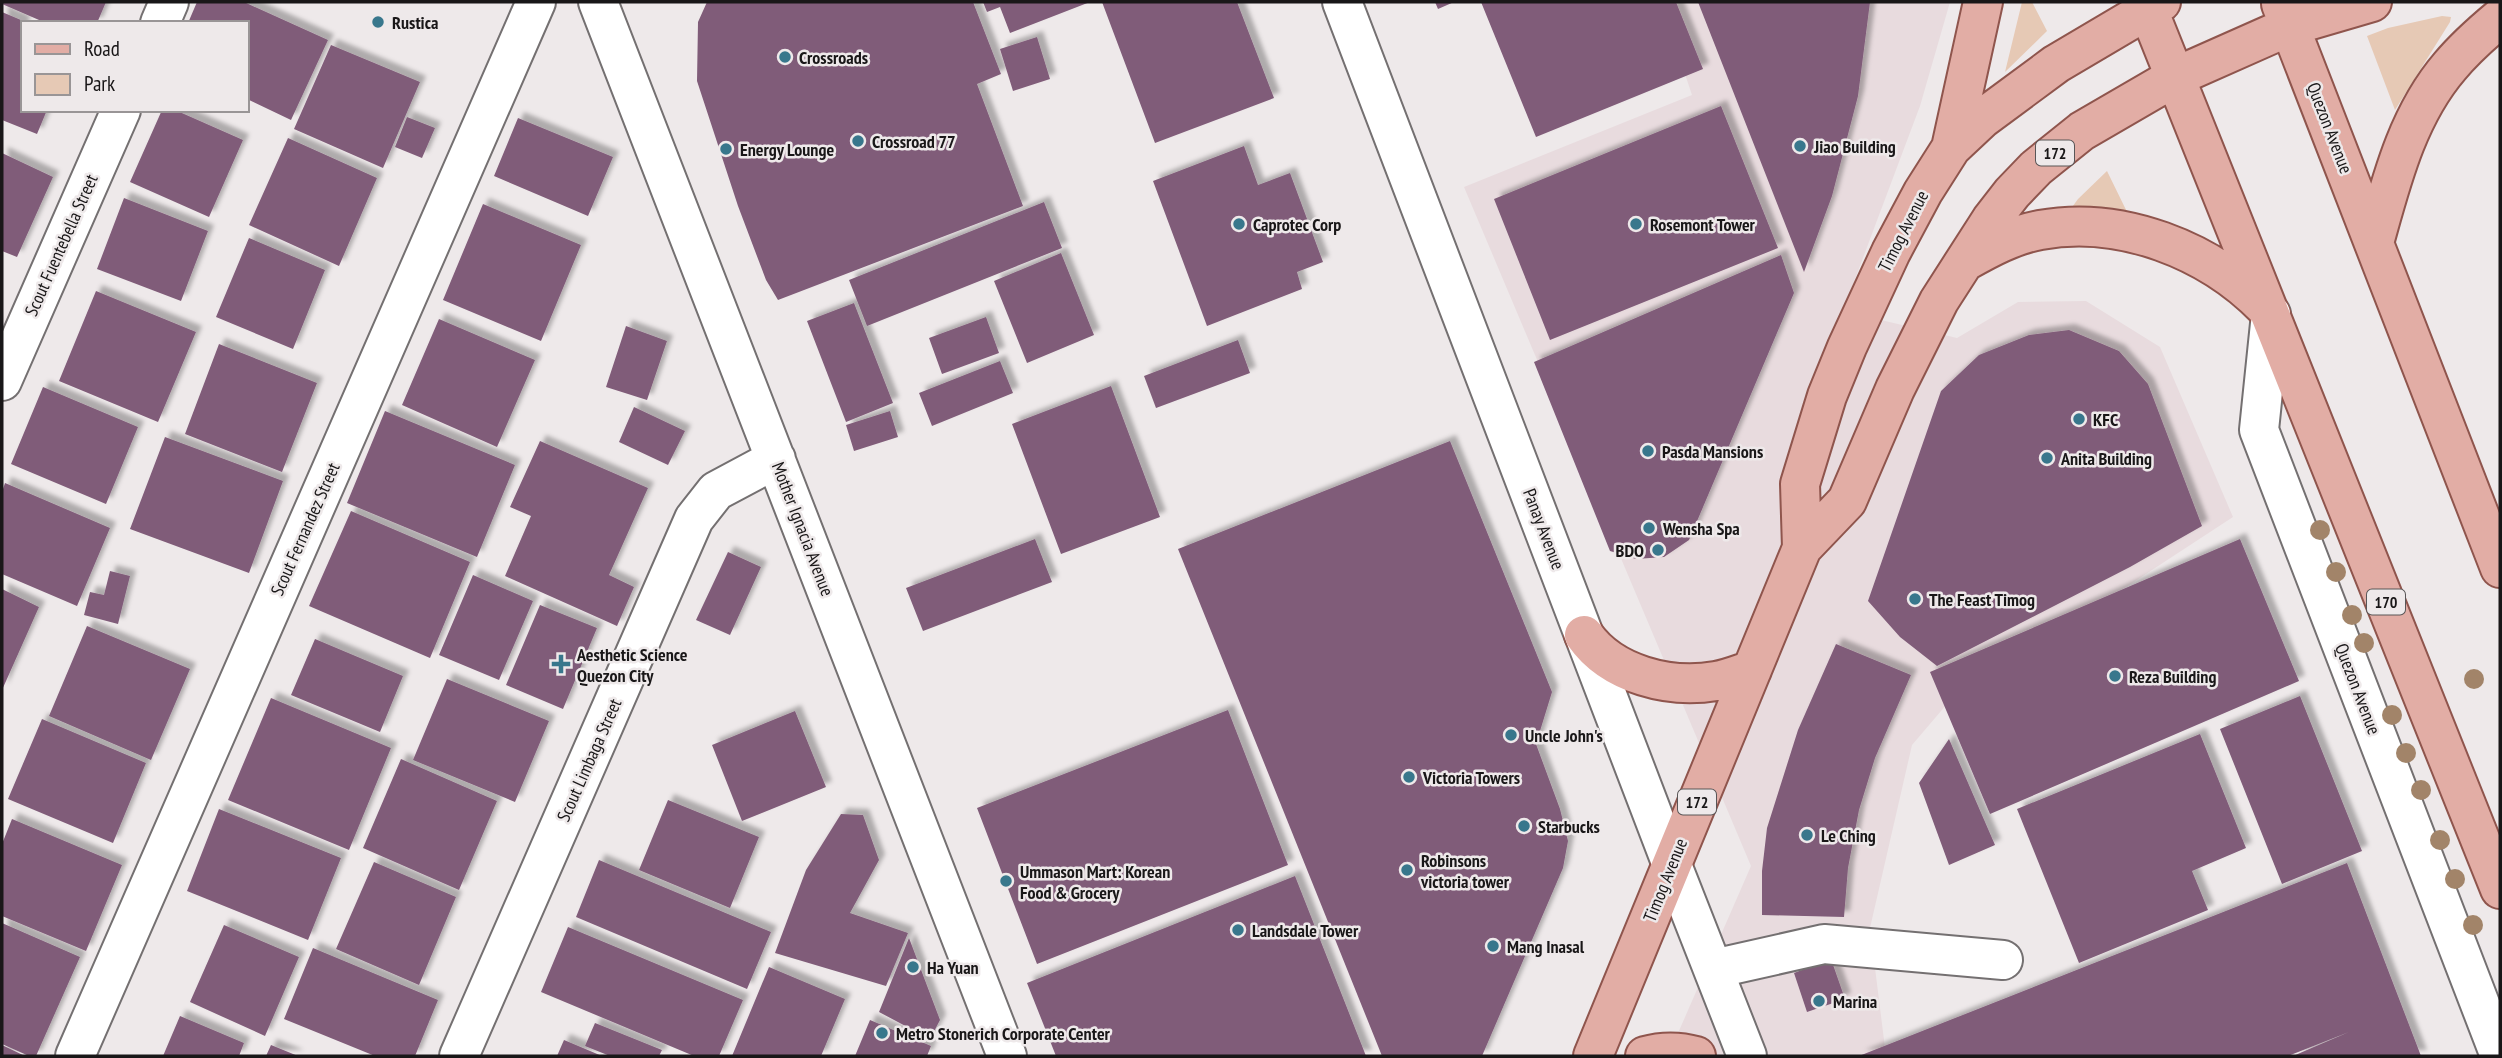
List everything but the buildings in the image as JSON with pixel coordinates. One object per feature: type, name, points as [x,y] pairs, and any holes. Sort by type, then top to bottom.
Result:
[{"type":"main road","points":[[1951,148],[1983,2]]},
{"type":"main road","name":"Timog Avenue","points":[[1593,1056],[1802,548],[1847,501],[1895,389],[1939,301],[2006,202],[2036,168],[2082,131],[2285,14],[2372,2]]},
{"type":"main road","name":"Timog Avenue","points":[[1802,548],[1800,484],[1827,397],[1891,252],[1923,192],[1951,148],[1983,118],[2056,64],[2151,4]]},
{"type":"main road","name":"Quezon Avenue","points":[[2151,4],[2175,77],[2500,890]]},
{"type":"main road","name":"Quezon Avenue","points":[[2285,14],[2500,568]]},
{"type":"main road","points":[[2374,243],[2394,171],[2427,98],[2448,68],[2473,41],[2500,18]]},
{"type":"main road","points":[[1964,262],[2001,242],[2039,230],[2078,226],[2120,230],[2194,255],[2248,290],[2271,314]]},
{"type":"main road","points":[[1584,635],[1592,646],[1619,664],[1665,682],[1683,684],[1718,681],[1752,670]]},
{"type":"main road","points":[[1645,1056],[1657,1052],[1681,1052],[1696,1056]]},
{"type":"street","points":[[161,21],[169,2]]},
{"type":"street","name":"Scout Fernandez Street","points":[[75,1056],[536,2]]},
{"type":"street","name":"Mother Ignacia Avenue","points":[[598,2],[776,459],[999,1050]]},
{"type":"street","name":"Panay Avenue","points":[[1342,2],[1747,1056]]},
{"type":"street","name":"Scout Fuentebella Street","points":[[2,381],[120,112]]},
{"type":"street","name":"Quezon Avenue","points":[[2271,314],[2259,430],[2500,1056]]},
{"type":"street","name":"Scout Limbaga Street","points":[[459,1056],[694,519],[716,491],[776,459]]},
{"type":"street","points":[[1713,969],[1824,944],[2003,960]]},
{"type":"shaded area","points":[[1661,2],[1950,2],[1920,106],[1843,311],[1957,338],[2018,302],[2086,301],[2160,347],[2233,517],[1947,704],[1912,745],[1870,928],[1886,1056],[1668,1056],[1751,866],[1464,187],[1692,95]]},
{"type":"green space","points":[[2022,2],[2032,2],[2047,31],[2005,72]]},
{"type":"green space","points":[[2442,16],[2451,17],[2450,22],[2395,110],[2367,36],[2388,28]]},
{"type":"green space","points":[[2107,171],[2129,216],[2070,210],[2078,199]]},
{"type":"place","name":"Rustica","points":[[378,22]]},
{"type":"place","name":"Crossroads","points":[[785,57]]},
{"type":"place","name":"Crossroad 77","points":[[858,141]]},
{"type":"place","name":"Jiao Building","points":[[1800,146]]},
{"type":"place","name":"Energy Lounge","points":[[726,149]]},
{"type":"place","name":"Caprotec Corp","points":[[1239,224]]},
{"type":"place","name":"Rosemont Tower","points":[[1636,224]]},
{"type":"place","name":"KFC","points":[[2079,419]]},
{"type":"place","name":"Pasda Mansions","points":[[1648,451]]},
{"type":"place","name":"Anita Building","points":[[2047,458]]},
{"type":"place","name":"Wensha Spa","points":[[1649,528]]},
{"type":"place","name":"BDO","points":[[1658,550]]},
{"type":"place","name":"The Feast Timog","points":[[1915,599]]},
{"type":"place","name":"Aesthetic Science Quezon City","points":[[561,664]]},
{"type":"place","name":"Reza Building","points":[[2115,676]]},
{"type":"place","name":"Uncle John's","points":[[1511,735]]},
{"type":"place","name":"Victoria Towers","points":[[1409,777]]},
{"type":"place","name":"Starbucks","points":[[1524,826]]},
{"type":"place","name":"Le Ching","points":[[1807,835]]},
{"type":"place","name":"Robinsons victoria tower","points":[[1407,870]]},
{"type":"place","name":"Ummason Mart: Korean Food & Grocery","points":[[1006,881]]},
{"type":"place","name":"Landsdale Tower","points":[[1238,930]]},
{"type":"place","name":"Mang Inasal","points":[[1493,946]]},
{"type":"place","name":"Ha Yuan","points":[[913,967]]},
{"type":"place","name":"Marina","points":[[1819,1001]]},
{"type":"place","name":"Metro Stonerich Corporate Center","points":[[882,1033]]}]
